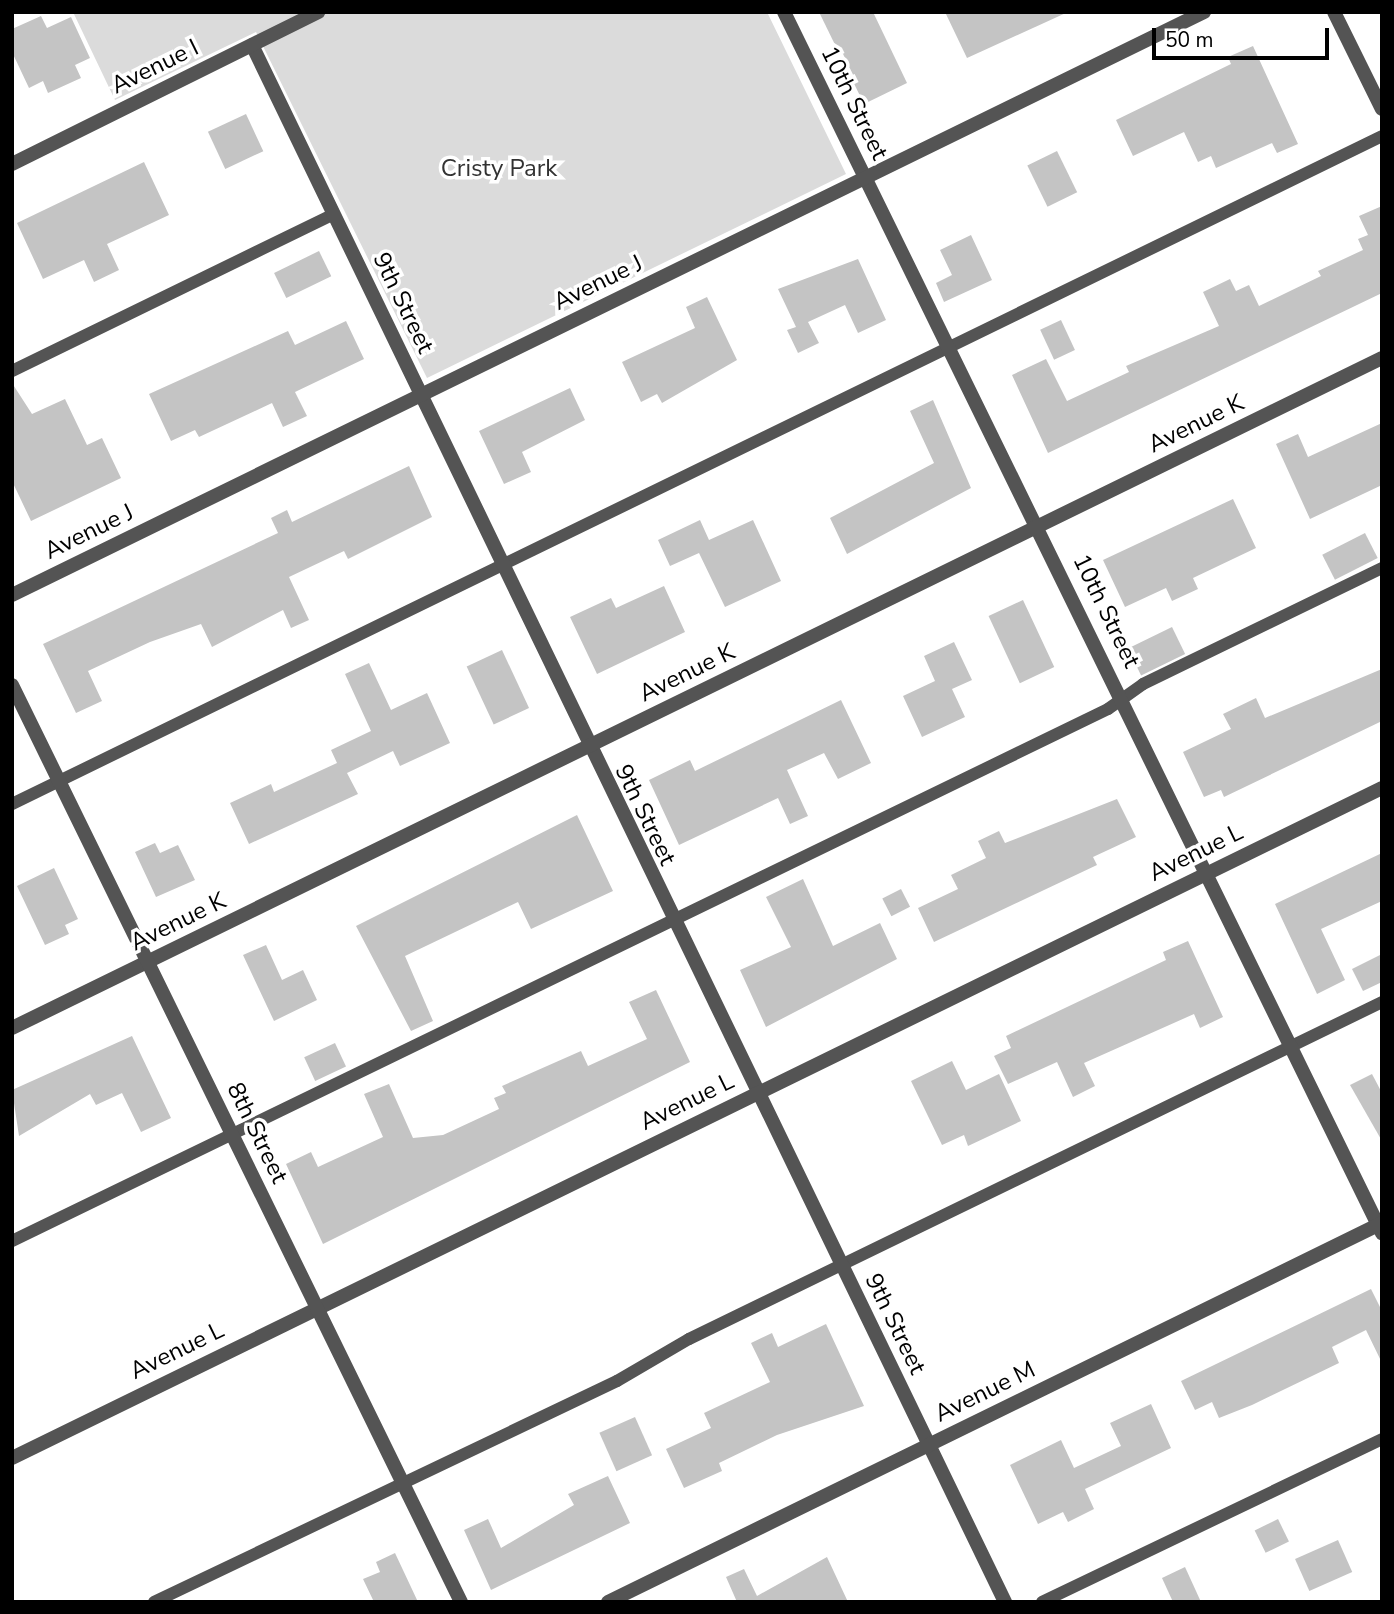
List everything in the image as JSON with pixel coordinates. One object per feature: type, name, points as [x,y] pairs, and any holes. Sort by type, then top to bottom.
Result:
[{"type":"street","name":"Avenue I","points":[[12,164],[318,12]]},
{"type":"street","name":"10th Street","points":[[784,12],[1040,526],[1380,1227]]},
{"type":"street","name":"Avenue J","points":[[12,595],[1204,12]]},
{"type":"street","points":[[1335,12],[1382,109]]},
{"type":"street","name":"9th Street","points":[[252,45],[422,394],[671,921],[1005,1602]]},
{"type":"street","name":"Avenue K","points":[[12,1028],[1382,358]]},
{"type":"street","name":"8th Street","points":[[12,685],[461,1602]]},
{"type":"street","name":"Avenue L","points":[[12,1458],[1382,788]]},
{"type":"street","name":"Avenue M","points":[[608,1602],[1380,1227]]},
{"type":"lane","points":[[12,804],[1382,136]]},
{"type":"lane","points":[[12,372],[334,214]]},
{"type":"lane","points":[[12,1241],[671,921],[1382,568]]},
{"type":"lane","points":[[154,1602],[403,1484],[841,1266],[1382,1002]]},
{"type":"lane","points":[[1042,1602],[1382,1439]]},
{"type":"green space","name":"Cristy Park","points":[[73,12],[767,12],[846,174],[427,378],[256,32],[115,100]]},
{"type":"building","points":[[819,12],[873,12],[907,83],[864,104]]},
{"type":"building","points":[[945,12],[1068,12],[967,58]]},
{"type":"building","points":[[41,16],[47,28],[71,17],[90,58],[75,65],[81,78],[48,93],[43,81],[29,88],[12,52],[12,29]]},
{"type":"building","points":[[1253,46],[1298,144],[1277,153],[1272,143],[1216,168],[1211,156],[1198,162],[1184,132],[1133,156],[1116,120],[1231,64],[1228,57]]},
{"type":"building","points":[[246,114],[263,151],[225,169],[208,132]]},
{"type":"building","points":[[1057,151],[1077,192],[1048,207],[1027,165]]},
{"type":"building","points":[[144,162],[169,215],[107,244],[119,270],[94,282],[84,260],[43,279],[17,223]]},
{"type":"building","points":[[1382,206],[1382,293],[1048,453],[1012,375],[1046,359],[1067,401],[1129,372],[1126,366],[1219,326],[1203,292],[1230,279],[1236,291],[1249,285],[1259,306],[1321,276],[1318,271],[1363,250],[1358,239],[1368,235],[1359,216]]},
{"type":"building","points":[[971,235],[992,280],[944,302],[936,283],[952,275],[940,250]]},
{"type":"building","points":[[319,251],[331,276],[286,298],[274,273]]},
{"type":"building","points":[[858,259],[886,320],[858,333],[845,305],[808,322],[819,343],[798,353],[787,330],[796,327],[778,289]]},
{"type":"building","points":[[707,297],[737,360],[662,403],[657,394],[641,402],[622,362],[695,328],[686,307]]},
{"type":"building","points":[[1061,320],[1075,350],[1054,360],[1040,330]]},
{"type":"building","points":[[346,321],[364,359],[295,392],[307,416],[283,427],[272,403],[199,437],[195,430],[171,441],[149,394],[288,331],[295,345]]},
{"type":"building","points":[[12,383],[32,414],[65,399],[87,445],[102,438],[121,478],[31,521],[12,481]]},
{"type":"building","points":[[570,388],[585,420],[522,452],[531,472],[504,484],[479,431]]},
{"type":"building","points":[[933,400],[971,488],[847,554],[830,518],[934,463],[910,411]]},
{"type":"building","points":[[1382,423],[1382,485],[1310,519],[1276,444],[1298,434],[1308,457]]},
{"type":"building","points":[[409,466],[432,517],[348,559],[344,551],[289,577],[309,620],[291,628],[283,610],[212,647],[201,624],[150,642],[88,671],[102,701],[76,713],[43,644],[278,533],[271,518],[287,510],[292,522]]},
{"type":"building","points":[[1233,499],[1256,548],[1193,578],[1198,589],[1172,601],[1166,588],[1125,607],[1103,560]]},
{"type":"building","points":[[700,520],[709,540],[753,520],[781,581],[725,607],[699,553],[670,566],[658,540]]},
{"type":"building","points":[[1365,533],[1378,558],[1335,580],[1322,555]]},
{"type":"building","points":[[664,586],[685,632],[597,674],[570,617],[611,598],[616,608]]},
{"type":"building","points":[[1023,600],[1054,667],[1020,683],[989,616]]},
{"type":"building","points":[[1172,627],[1185,654],[1141,675],[1128,648]]},
{"type":"building","points":[[954,642],[972,680],[952,689],[965,717],[922,737],[903,696],[935,681],[924,656]]},
{"type":"building","points":[[502,650],[529,708],[494,724],[467,666]]},
{"type":"building","points":[[369,663],[391,710],[427,693],[450,743],[400,766],[393,751],[347,773],[358,794],[249,844],[230,803],[271,784],[274,792],[337,763],[331,750],[371,731],[345,674]]},
{"type":"building","points":[[1382,669],[1382,721],[1224,797],[1221,790],[1204,797],[1183,752],[1231,729],[1223,714],[1256,698],[1265,718]]},
{"type":"building","points":[[841,700],[871,763],[838,779],[824,753],[787,770],[808,816],[790,824],[778,798],[679,845],[649,780],[690,760],[695,771]]},
{"type":"building","points":[[1117,799],[1136,837],[1093,857],[1097,865],[934,942],[918,908],[958,889],[951,875],[986,858],[978,841],[999,831],[1005,843]]},
{"type":"building","points":[[577,815],[613,891],[531,929],[518,902],[405,956],[433,1021],[411,1031],[356,926]]},
{"type":"building","points":[[155,843],[160,853],[178,845],[195,880],[156,897],[135,852]]},
{"type":"building","points":[[1382,853],[1382,901],[1321,929],[1345,980],[1317,994],[1275,904]]},
{"type":"building","points":[[54,868],[78,919],[65,925],[69,934],[45,945],[17,886]]},
{"type":"building","points":[[803,879],[833,946],[880,923],[897,959],[766,1027],[740,970],[791,947],[766,897]]},
{"type":"building","points":[[901,889],[910,907],[891,916],[882,899]]},
{"type":"building","points":[[1188,941],[1223,1017],[1200,1028],[1194,1014],[1084,1063],[1095,1086],[1073,1097],[1057,1062],[1008,1084],[994,1056],[1011,1048],[1006,1036],[1166,960],[1163,952]]},
{"type":"building","points":[[266,945],[282,980],[303,970],[317,1000],[274,1021],[243,955]]},
{"type":"building","points":[[1382,954],[1382,982],[1363,991],[1352,969]]},
{"type":"building","points":[[656,990],[690,1062],[323,1244],[286,1164],[311,1152],[318,1167],[383,1137],[364,1094],[389,1084],[413,1138],[443,1135],[499,1109],[494,1098],[506,1093],[502,1086],[581,1051],[588,1066],[647,1039],[629,1002]]},
{"type":"building","points":[[132,1036],[171,1118],[141,1132],[122,1093],[96,1105],[90,1094],[19,1136],[12,1090]]},
{"type":"building","points":[[335,1043],[346,1067],[315,1081],[304,1057]]},
{"type":"building","points":[[952,1061],[966,1090],[999,1074],[1021,1121],[968,1146],[964,1135],[942,1145],[911,1081]]},
{"type":"building","points":[[1372,1074],[1382,1093],[1382,1141],[1350,1085]]},
{"type":"building","points":[[1371,1289],[1382,1311],[1382,1363],[1366,1330],[1332,1347],[1339,1363],[1252,1405],[1219,1418],[1212,1402],[1195,1410],[1181,1381]]},
{"type":"building","points":[[826,1324],[864,1406],[777,1435],[719,1463],[722,1471],[684,1488],[666,1449],[711,1428],[704,1413],[770,1382],[751,1343],[772,1333],[778,1347]]},
{"type":"building","points":[[1151,1404],[1171,1448],[1085,1489],[1094,1509],[1068,1522],[1063,1512],[1038,1524],[1010,1465],[1061,1440],[1074,1468],[1121,1446],[1110,1423]]},
{"type":"building","points":[[635,1417],[652,1455],[616,1471],[599,1433]]},
{"type":"building","points":[[608,1476],[630,1523],[491,1590],[464,1530],[488,1519],[501,1548],[574,1505],[568,1494]]},
{"type":"building","points":[[1278,1519],[1289,1541],[1266,1553],[1255,1530]]},
{"type":"building","points":[[1338,1540],[1352,1572],[1309,1591],[1295,1559]]},
{"type":"building","points":[[395,1553],[418,1602],[374,1602],[363,1579],[380,1572],[376,1562]]},
{"type":"building","points":[[827,1557],[848,1602],[737,1602],[726,1577],[744,1569],[757,1596]]},
{"type":"building","points":[[1185,1567],[1201,1602],[1173,1602],[1162,1578]]}]
